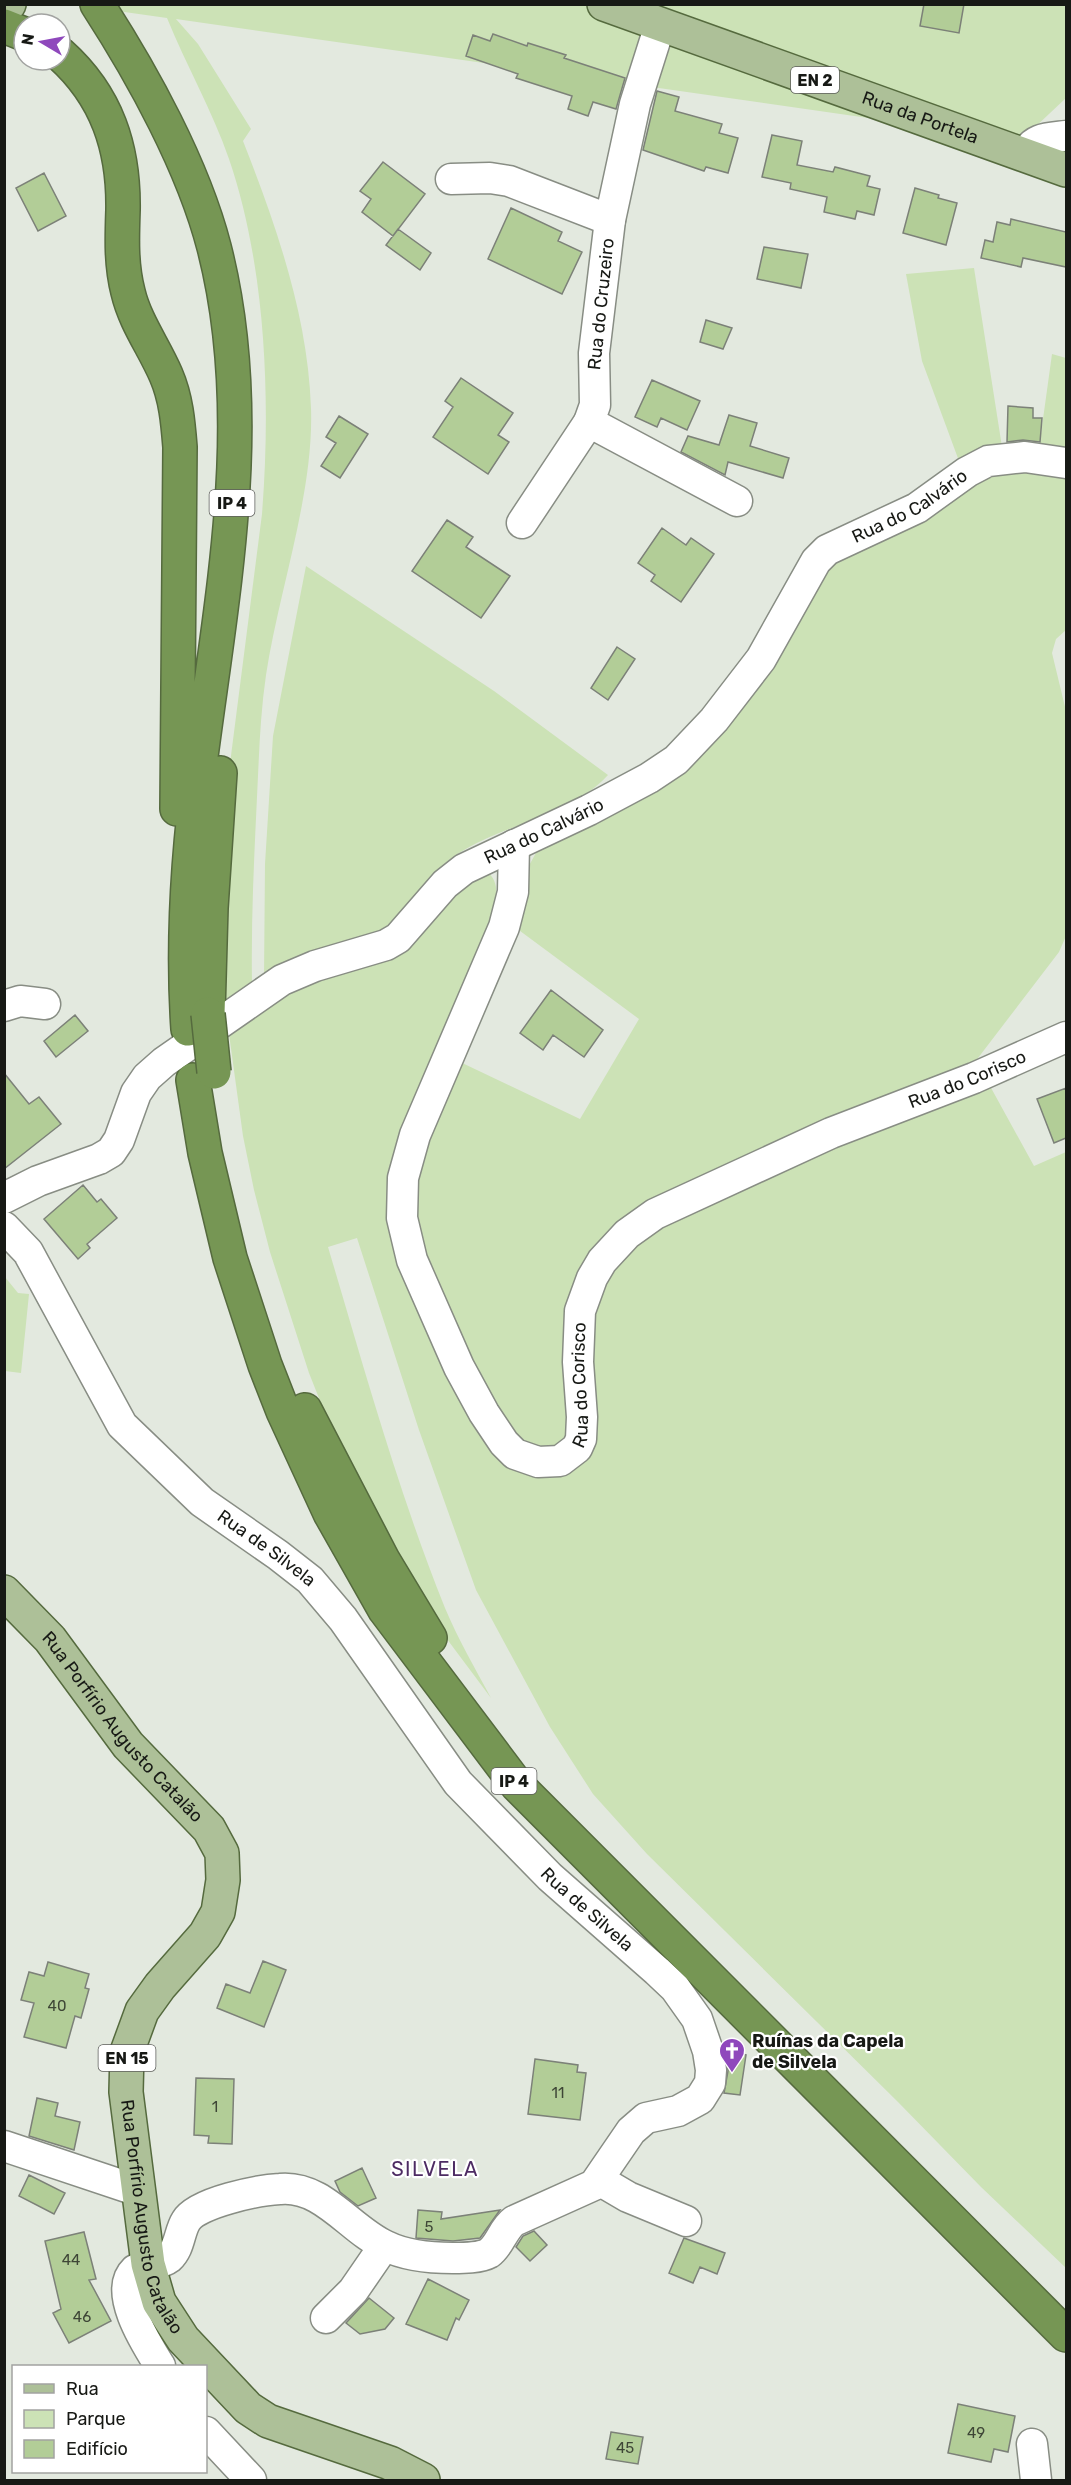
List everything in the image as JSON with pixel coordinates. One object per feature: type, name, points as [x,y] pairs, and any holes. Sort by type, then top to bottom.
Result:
[{"type":"highway","name":"IP 4","points":[[97,4],[137,70],[196,191],[214,246],[224,292],[234,386],[234,462],[228,557],[199,765],[186,920],[204,1076],[205,1153],[230,1258],[283,1412],[326,1503],[385,1610],[517,1785],[1066,2335]]},
{"type":"highway","name":"IP 4","points":[[116,4],[159,76],[198,166],[229,271],[246,386],[241,535],[212,885],[198,1022]]},
{"type":"highway","points":[[72,64],[93,90],[108,117],[117,150],[122,182],[122,245],[128,292],[136,317],[166,376],[178,420],[180,447],[176,794],[186,920]]},
{"type":"highway","name":"IP 4","points":[[204,1076],[245,1253],[293,1388],[383,1560],[448,1669],[529,1774],[1066,2312]]},
{"type":"main road","name":"Rua da Portela","points":[[603,4],[660,25],[1051,143],[1066,170]]},
{"type":"main road","name":"Rua Porfírio Augusto Catalão","points":[[4,1592],[50,1639],[128,1745],[209,1829],[222,1853],[221,1897],[212,1924],[150,1998],[136,2024],[128,2052],[126,2092],[148,2264],[159,2302],[174,2328],[248,2408],[278,2426],[390,2463],[423,2481]]},
{"type":"street","name":"Rua do Cruzeiro","points":[[589,422],[595,405],[594,353],[610,220],[635,104],[660,25]]},
{"type":"street","points":[[451,178],[490,178],[509,181],[610,220]]},
{"type":"street","points":[[522,523],[589,422],[737,501]]},
{"type":"street","name":"Rua do Calvário","points":[[4,1198],[38,1181],[105,1156],[119,1140],[141,1084],[164,1062],[282,980],[315,966],[386,945],[398,938],[454,876],[649,778],[687,751],[761,659],[816,561],[827,550],[917,508],[967,472],[988,461],[1025,457],[1066,463]]},
{"type":"street","name":"Rua do Corisco","points":[[514,845],[513,892],[504,927],[415,1135],[404,1178],[402,1198],[404,1229],[412,1260],[454,1357],[494,1430],[515,1454],[526,1460],[560,1461],[577,1448],[581,1439],[582,1423],[578,1362],[580,1311],[592,1278],[602,1261],[627,1234],[655,1214],[831,1133],[974,1078],[1066,1037]]},
{"type":"street","points":[[4,1006],[20,1001],[45,1004]]},
{"type":"street","name":"Rua de Silvela","points":[[4,1227],[28,1252],[112,1412],[126,1431],[202,1502],[310,1580],[344,1619],[458,1783],[550,1877],[675,1988],[697,2019],[708,2051],[710,2083],[700,2099],[678,2111],[654,2115],[639,2123],[631,2131],[598,2180],[588,2188],[514,2221],[507,2226],[489,2253],[460,2258],[419,2256],[384,2246],[312,2194],[293,2188],[241,2196],[195,2212],[186,2220],[178,2245],[170,2257],[140,2267],[130,2274],[127,2291],[134,2317],[158,2365]]},
{"type":"street","points":[[4,2146],[139,2191]]},
{"type":"street","points":[[598,2180],[628,2197],[686,2221]]},
{"type":"street","points":[[326,2318],[353,2291],[384,2246]]},
{"type":"street","points":[[207,2433],[251,2481]]},
{"type":"street","points":[[1032,2444],[1036,2481]]},
{"type":"green space","points":[[75,5],[1066,5],[1066,98],[1016,145],[917,125],[176,19],[198,44],[251,129],[243,141],[278,238],[297,305],[309,374],[311,408],[307,474],[302,507],[272,643],[262,706],[254,867],[252,983],[221,1009],[223,818],[262,514],[265,471],[265,380],[258,289],[251,244],[229,159],[167,18]]},
{"type":"green space","points":[[974,268],[1002,447],[959,461],[922,361],[906,274]]},
{"type":"green space","points":[[1052,354],[1066,358],[1066,456],[1039,448]]},
{"type":"green space","points":[[987,466],[1066,474],[1066,630],[1056,639],[1052,653],[1066,711],[1066,936],[1059,952],[978,1058],[967,1069],[605,1241],[571,1435],[550,1453],[509,1436],[416,1246],[412,1184],[458,1061],[580,1119],[639,1019],[512,925],[526,871],[537,851],[546,843],[637,794],[821,565]]},
{"type":"green space","points":[[306,566],[494,691],[608,775],[575,801],[477,843],[449,860],[431,878],[391,927],[264,977],[265,864],[273,736]]},
{"type":"green space","points":[[486,871],[495,882],[496,888],[496,902],[491,922],[395,1186],[503,1460],[516,1469],[537,1476],[560,1474],[591,1321],[604,1280],[639,1238],[823,1146],[990,1086],[1034,1166],[1066,1152],[1066,2268],[981,2187],[647,1854],[593,1794],[550,1727],[476,1590],[419,1430],[357,1238],[328,1247],[382,1429],[428,1564],[450,1620],[491,1698],[432,1619],[338,1446],[309,1373],[270,1252],[243,1136],[229,1034],[263,1007]]},
{"type":"green space","points":[[5,1277],[18,1293],[29,1294],[21,1373],[5,1371]]},
{"type":"building","points":[[924,4],[964,4],[959,33],[920,26]]},
{"type":"building","points":[[493,34],[527,46],[528,43],[566,55],[564,58],[625,78],[616,109],[593,102],[588,116],[568,109],[572,96],[516,78],[518,74],[466,56],[473,35],[490,41]]},
{"type":"building","points":[[657,91],[679,97],[675,111],[722,124],[719,133],[738,138],[728,173],[706,167],[704,171],[643,150]]},
{"type":"building","points":[[772,135],[802,141],[797,165],[833,172],[835,167],[870,176],[867,186],[880,189],[874,215],[857,211],[855,219],[824,212],[827,197],[790,189],[791,183],[762,177]]},
{"type":"building","points":[[383,162],[425,194],[393,236],[362,212],[371,199],[360,191]]},
{"type":"building","points":[[44,173],[66,216],[38,231],[16,188]]},
{"type":"building","points":[[915,188],[957,203],[946,245],[903,233]]},
{"type":"building","points":[[511,208],[562,232],[558,241],[582,252],[562,294],[488,259]]},
{"type":"building","points":[[1011,219],[1066,232],[1066,267],[1023,258],[1021,267],[981,258],[985,240],[993,242],[997,222],[1010,225]]},
{"type":"building","points":[[398,229],[431,253],[420,270],[386,245]]},
{"type":"building","points":[[764,247],[808,254],[801,288],[757,279]]},
{"type":"building","points":[[706,320],[732,328],[723,349],[700,342]]},
{"type":"building","points":[[461,378],[513,413],[498,435],[509,442],[488,474],[433,437],[453,407],[445,401]]},
{"type":"building","points":[[652,380],[700,401],[687,430],[661,418],[657,427],[635,417]]},
{"type":"building","points":[[1008,406],[1033,408],[1033,418],[1042,418],[1040,442],[1023,440],[1007,442]]},
{"type":"building","points":[[729,415],[757,423],[750,446],[789,458],[783,478],[728,462],[725,475],[681,452],[688,436],[719,445]]},
{"type":"building","points":[[339,416],[368,434],[340,478],[321,466],[336,443],[326,437]]},
{"type":"building","points":[[447,520],[473,537],[466,547],[510,576],[481,618],[412,571]]},
{"type":"building","points":[[662,528],[686,545],[691,538],[714,554],[681,602],[651,581],[655,575],[638,563]]},
{"type":"building","points":[[617,647],[635,659],[608,700],[591,688]]},
{"type":"building","points":[[551,990],[603,1030],[584,1057],[553,1035],[543,1050],[520,1033]]},
{"type":"building","points":[[75,1015],[88,1031],[56,1057],[44,1041]]},
{"type":"building","points":[[4,1073],[29,1104],[39,1097],[61,1124],[4,1169]]},
{"type":"building","points":[[1066,1088],[1066,1138],[1054,1143],[1037,1099]]},
{"type":"building","points":[[83,1185],[97,1202],[101,1199],[117,1218],[87,1244],[90,1248],[78,1259],[44,1219]]},
{"type":"building","points":[[263,1961],[286,1970],[264,2027],[217,2008],[226,1984],[250,1993]]},
{"type":"building","points":[[48,1962],[89,1974],[85,1988],[89,1989],[81,2018],[75,2016],[66,2048],[24,2037],[34,2003],[21,2000],[29,1972],[44,1976]]},
{"type":"building","name":"Ruínas da Capela de Silvela","points":[[726,2052],[746,2055],[740,2095],[724,2093],[728,2071]]},
{"type":"building","points":[[535,2059],[578,2065],[577,2072],[586,2073],[580,2120],[528,2114]]},
{"type":"building","points":[[196,2078],[234,2079],[232,2144],[208,2143],[209,2136],[194,2135]]},
{"type":"building","points":[[37,2098],[58,2103],[55,2116],[80,2122],[74,2150],[29,2136]]},
{"type":"building","points":[[362,2168],[376,2198],[358,2206],[340,2192],[335,2181]]},
{"type":"building","points":[[29,2175],[65,2193],[54,2214],[19,2196]]},
{"type":"building","points":[[418,2210],[442,2212],[441,2219],[500,2210],[480,2238],[453,2241],[416,2238]]},
{"type":"building","points":[[534,2231],[547,2245],[530,2261],[516,2247],[523,2236]]},
{"type":"building","points":[[84,2232],[96,2279],[89,2280],[111,2321],[69,2343],[53,2313],[61,2309],[45,2241]]},
{"type":"building","points":[[684,2238],[725,2253],[717,2274],[700,2267],[693,2283],[669,2273]]},
{"type":"building","points":[[428,2279],[469,2300],[459,2320],[456,2318],[447,2340],[406,2324]]},
{"type":"building","points":[[369,2298],[394,2318],[385,2329],[360,2334],[346,2323]]},
{"type":"building","points":[[958,2404],[1015,2416],[1008,2452],[994,2449],[991,2462],[948,2453]]},
{"type":"building","points":[[611,2432],[643,2437],[638,2464],[606,2459]]},
{"type":"place","name":"Ruínas da Capela de Silvela","points":[[732,2074]]},
{"type":"district","name":"SILVELA","points":[[435,2169]]}]
